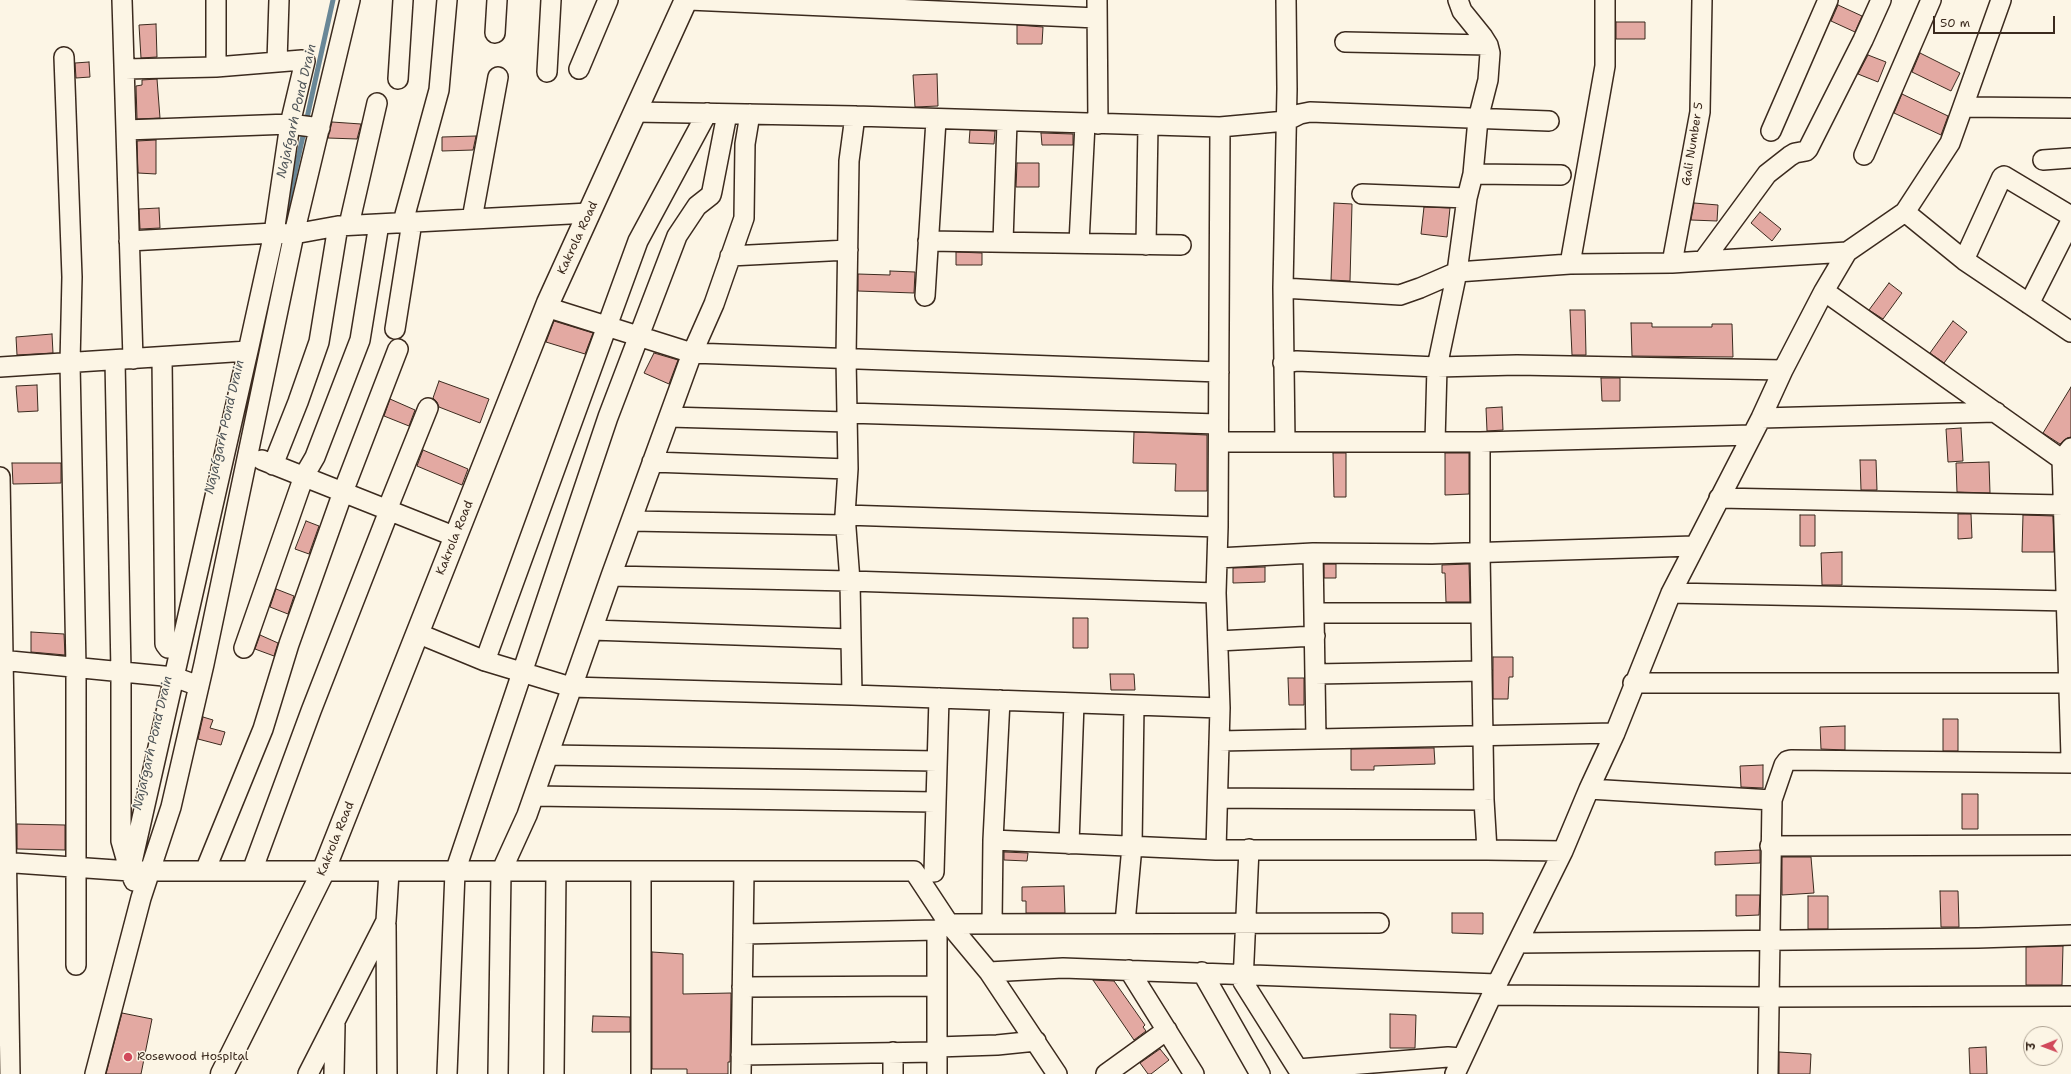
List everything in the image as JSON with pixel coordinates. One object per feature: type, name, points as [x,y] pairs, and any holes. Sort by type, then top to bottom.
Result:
[{"type":"street","points":[[122,0],[129,241],[124,359],[121,841],[141,898]]},
{"type":"street","points":[[216,0],[216,67]]},
{"type":"street","points":[[277,62],[280,0]]},
{"type":"street","points":[[130,870],[185,681],[305,126],[350,0]]},
{"type":"street","points":[[398,79],[403,0]]},
{"type":"street","points":[[395,328],[407,222],[439,90],[447,0]]},
{"type":"street","points":[[495,33],[497,0]]},
{"type":"street","points":[[547,72],[551,0]]},
{"type":"street","points":[[579,69],[608,0]]},
{"type":"street","name":"Kakrola Road","points":[[222,1074],[324,872],[546,307],[686,0]]},
{"type":"street","points":[[689,0],[1097,9],[1092,124],[1079,243]]},
{"type":"street","points":[[1284,442],[1283,288],[1286,121],[1286,0]]},
{"type":"street","points":[[1435,442],[1436,367],[1457,272],[1467,198],[1473,174],[1478,119],[1488,80],[1488,45],[1462,11],[1458,0]]},
{"type":"street","points":[[1570,264],[1605,66],[1605,0]]},
{"type":"street","name":"Gali Number 5","points":[[1672,263],[1700,112],[1702,0]]},
{"type":"street","points":[[1771,131],[1828,0]]},
{"type":"street","points":[[1703,261],[1767,174],[1795,153],[1806,151],[1863,40],[1881,0]]},
{"type":"street","points":[[1864,155],[1931,0]]},
{"type":"street","points":[[1249,849],[1243,973],[1245,985],[1300,1072],[1448,1057],[1459,1066],[1495,989],[1563,852],[1589,788],[1615,733],[1671,593],[1761,418],[1783,370],[1824,291],[1847,252],[1905,212],[1950,143],[2001,0]]},
{"type":"street","points":[[1345,42],[1488,45]]},
{"type":"street","points":[[64,57],[72,277],[70,363],[76,667],[76,965]]},
{"type":"street","points":[[95,1074],[141,898],[171,807],[185,681],[180,647],[236,450],[248,351],[283,233],[305,126],[305,63],[302,60],[216,67],[125,69]]},
{"type":"street","points":[[472,219],[498,77]]},
{"type":"street","points":[[273,465],[298,402],[319,342],[343,226],[377,103]]},
{"type":"street","points":[[1964,107],[2071,108]]},
{"type":"street","points":[[635,112],[855,116],[936,120],[1220,127],[1286,121],[1300,114],[1310,112],[1549,121]]},
{"type":"street","points":[[485,661],[638,241],[707,113]]},
{"type":"street","points":[[447,1074],[455,872],[524,673],[608,417],[677,236],[697,206],[711,195],[728,114]]},
{"type":"street","points":[[498,1074],[501,872],[527,815],[571,687],[652,462],[692,353],[714,304],[744,218],[745,144],[750,114]]},
{"type":"street","points":[[852,695],[850,581],[846,520],[848,469],[846,358],[849,161],[855,116]]},
{"type":"street","points":[[924,296],[936,120]]},
{"type":"street","points":[[1003,242],[1007,122]]},
{"type":"street","points":[[1146,244],[1148,125]]},
{"type":"street","points":[[126,130],[305,126]]},
{"type":"street","points":[[1216,850],[1220,708],[1216,593],[1218,558],[1220,127]]},
{"type":"street","points":[[2043,160],[2071,158]]},
{"type":"street","points":[[1473,174],[1561,175]]},
{"type":"street","points":[[1964,260],[2002,177],[2004,176],[2071,216]]},
{"type":"street","points":[[1362,194],[1467,198]]},
{"type":"street","points":[[1905,212],[1964,260],[2071,332]]},
{"type":"street","points":[[129,241],[283,233],[343,226],[407,222],[589,213]]},
{"type":"street","points":[[2029,304],[2071,220]]},
{"type":"street","points":[[244,648],[304,476],[315,457],[360,340],[365,318],[379,224]]},
{"type":"street","points":[[928,241],[1181,245]]},
{"type":"street","points":[[730,256],[848,250]]},
{"type":"street","points":[[1283,288],[1400,295],[1457,272],[1570,264],[1672,263],[1847,252]]},
{"type":"street","points":[[1824,291],[1996,412],[2068,458],[2063,505],[2068,601],[2071,757]]},
{"type":"street","points":[[546,307],[692,353],[1219,372]]},
{"type":"street","points":[[205,871],[263,729],[289,644],[342,492],[398,349]]},
{"type":"street","points":[[0,367],[248,351]]},
{"type":"street","points":[[162,357],[165,644],[168,648],[180,647]]},
{"type":"street","points":[[1283,363],[1297,361],[1436,367],[1541,365],[1783,370]]},
{"type":"street","points":[[252,871],[311,711],[428,408]]},
{"type":"street","points":[[1761,418],[1996,412]]},
{"type":"street","points":[[669,417],[847,417],[1218,433],[1284,442],[1480,442],[1752,435]]},
{"type":"street","points":[[1480,442],[1480,553],[1484,800],[1487,850]]},
{"type":"street","points":[[236,450],[456,537]]},
{"type":"street","points":[[652,462],[848,469]]},
{"type":"street","points":[[0,476],[3,862],[10,1074]]},
{"type":"street","points":[[1719,498],[2063,505]]},
{"type":"street","points":[[631,521],[846,520],[1218,527]]},
{"type":"street","points":[[1218,558],[1313,553],[1480,553],[1694,546]]},
{"type":"street","points":[[1313,553],[1316,739]]},
{"type":"street","points":[[611,576],[850,581],[1216,593]]},
{"type":"street","points":[[1671,593],[2068,601]]},
{"type":"street","points":[[1314,613],[1481,613]]},
{"type":"street","points":[[592,630],[851,639]]},
{"type":"street","points":[[418,633],[485,661],[571,687],[1220,708]]},
{"type":"street","points":[[1218,641],[1315,636]]},
{"type":"street","points":[[1,660],[121,672],[185,681]]},
{"type":"street","points":[[1315,674],[1482,671]]},
{"type":"street","points":[[1634,683],[2069,688]]},
{"type":"street","points":[[934,872],[939,698]]},
{"type":"street","points":[[992,923],[1000,700]]},
{"type":"street","points":[[1069,844],[1074,703]]},
{"type":"street","points":[[1125,923],[1132,846],[1134,705]]},
{"type":"street","points":[[1219,741],[1615,733]]},
{"type":"street","points":[[548,755],[937,760]]},
{"type":"street","points":[[1768,1074],[1770,846],[1772,800],[1784,765],[1787,761],[2071,763]]},
{"type":"street","points":[[1589,788],[1772,800]]},
{"type":"street","points":[[534,796],[936,802]]},
{"type":"street","points":[[1218,798],[1484,800]]},
{"type":"street","points":[[994,840],[1216,850],[1487,850],[1563,852]]},
{"type":"street","points":[[1770,846],[2071,845]]},
{"type":"street","points":[[3,862],[150,871],[914,871],[943,927],[989,972],[1057,1074]]},
{"type":"street","points":[[387,1074],[386,921],[389,872]]},
{"type":"street","points":[[554,1074],[556,872]]},
{"type":"street","points":[[641,1074],[642,872]]},
{"type":"street","points":[[741,1074],[744,872]]},
{"type":"street","points":[[308,1074],[386,921]]},
{"type":"street","points":[[743,934],[943,927],[992,923],[1379,923]]},
{"type":"street","points":[[936,1074],[937,986],[943,927]]},
{"type":"street","points":[[1518,943],[2071,935]]},
{"type":"street","points":[[989,972],[1062,968],[1243,973],[1495,989],[1769,997],[2071,996]]},
{"type":"street","points":[[1129,970],[1194,1074]]},
{"type":"street","points":[[1202,972],[1260,1074]]},
{"type":"street","points":[[742,987],[937,986]]},
{"type":"street","points":[[334,1074],[335,1021]]},
{"type":"street","points":[[1106,1074],[1167,1030]]},
{"type":"street","points":[[741,1055],[893,1052],[1036,1041]]},
{"type":"street","points":[[893,1052],[893,1074]]},
{"type":"building","points":[[1838,5],[1862,16],[1855,32],[1831,21]]},
{"type":"building","points":[[1616,22],[1645,22],[1645,39],[1616,39]]},
{"type":"building","points":[[156,24],[157,57],[141,58],[139,25]]},
{"type":"building","points":[[1017,25],[1043,27],[1042,44],[1017,44]]},
{"type":"building","points":[[1920,53],[1960,73],[1951,91],[1912,72]]},
{"type":"building","points":[[1868,55],[1886,62],[1878,82],[1858,74]]},
{"type":"building","points":[[89,62],[90,77],[76,78],[75,63]]},
{"type":"building","points":[[937,74],[938,106],[915,107],[913,75]]},
{"type":"building","points":[[157,79],[160,118],[137,119],[136,86],[142,85],[142,80]]},
{"type":"building","points":[[1902,94],[1948,116],[1941,135],[1894,113]]},
{"type":"building","points":[[332,122],[361,124],[357,139],[328,138]]},
{"type":"building","points":[[970,130],[995,131],[994,144],[969,143]]},
{"type":"building","points":[[1041,133],[1073,134],[1073,145],[1042,145]]},
{"type":"building","points":[[476,136],[473,150],[442,151],[442,137]]},
{"type":"building","points":[[156,140],[156,174],[138,173],[137,141]]},
{"type":"building","points":[[1017,163],[1039,163],[1039,187],[1016,187]]},
{"type":"building","points":[[1334,203],[1352,204],[1350,281],[1331,280]]},
{"type":"building","points":[[1694,203],[1718,205],[1717,221],[1691,220]]},
{"type":"building","points":[[1424,207],[1450,208],[1447,237],[1421,234]]},
{"type":"building","points":[[159,208],[160,228],[140,229],[139,209]]},
{"type":"building","points":[[1760,212],[1781,229],[1772,241],[1751,223]]},
{"type":"building","points":[[956,252],[982,253],[982,265],[956,265]]},
{"type":"building","points":[[890,271],[915,272],[914,293],[858,291],[858,274],[890,275]]},
{"type":"building","points":[[1889,283],[1902,293],[1883,319],[1869,310]]},
{"type":"building","points":[[1570,310],[1585,310],[1586,355],[1572,355]]},
{"type":"building","points":[[554,321],[593,333],[585,354],[546,342]]},
{"type":"building","points":[[1953,321],[1967,332],[1944,363],[1930,353]]},
{"type":"building","points":[[1631,323],[1652,323],[1652,327],[1712,327],[1712,324],[1732,324],[1733,357],[1632,356]]},
{"type":"building","points":[[52,334],[53,353],[17,355],[16,337]]},
{"type":"building","points":[[654,353],[678,360],[669,384],[644,373]]},
{"type":"building","points":[[1601,378],[1620,378],[1620,401],[1602,401]]},
{"type":"building","points":[[439,381],[489,399],[480,423],[439,407],[433,398]]},
{"type":"building","points":[[37,385],[38,411],[18,412],[16,386]]},
{"type":"building","points":[[2071,387],[2071,437],[2067,438],[2060,444],[2043,433]]},
{"type":"building","points":[[390,399],[415,410],[409,426],[384,416]]},
{"type":"building","points":[[1502,407],[1503,430],[1487,431],[1486,408]]},
{"type":"building","points":[[1961,428],[1963,461],[1948,462],[1946,429]]},
{"type":"building","points":[[1134,432],[1207,435],[1207,491],[1175,491],[1176,464],[1133,463]]},
{"type":"building","points":[[423,450],[468,469],[462,485],[417,466]]},
{"type":"building","points":[[1333,453],[1346,453],[1346,497],[1334,497]]},
{"type":"building","points":[[1445,453],[1469,453],[1469,494],[1445,495]]},
{"type":"building","points":[[1860,460],[1876,460],[1877,490],[1861,490]]},
{"type":"building","points":[[1989,462],[1990,493],[1957,492],[1956,463]]},
{"type":"building","points":[[12,463],[61,463],[61,483],[13,484]]},
{"type":"building","points":[[1958,514],[1971,514],[1972,538],[1958,539]]},
{"type":"building","points":[[1800,515],[1815,515],[1815,546],[1800,546]]},
{"type":"building","points":[[2023,515],[2053,516],[2054,552],[2022,552]]},
{"type":"building","points":[[306,521],[319,526],[309,554],[295,549]]},
{"type":"building","points":[[1842,552],[1842,585],[1822,585],[1821,553]]},
{"type":"building","points":[[1324,564],[1336,564],[1336,578],[1324,578]]},
{"type":"building","points":[[1469,564],[1470,602],[1446,602],[1445,573],[1442,573],[1442,565]]},
{"type":"building","points":[[1265,567],[1265,582],[1233,583],[1233,568]]},
{"type":"building","points":[[276,589],[294,596],[288,614],[270,607]]},
{"type":"building","points":[[1073,618],[1088,618],[1088,648],[1073,648]]},
{"type":"building","points":[[31,632],[64,634],[65,655],[31,652]]},
{"type":"building","points":[[260,635],[278,643],[274,656],[255,649]]},
{"type":"building","points":[[1493,657],[1513,657],[1513,677],[1509,677],[1508,699],[1493,699]]},
{"type":"building","points":[[1110,674],[1134,674],[1135,690],[1111,690]]},
{"type":"building","points":[[1288,678],[1304,678],[1304,705],[1289,705]]},
{"type":"building","points":[[203,717],[213,720],[210,728],[225,732],[221,745],[198,739]]},
{"type":"building","points":[[1943,719],[1958,719],[1958,751],[1943,751]]},
{"type":"building","points":[[1845,726],[1845,750],[1821,749],[1820,727]]},
{"type":"building","points":[[1434,748],[1435,764],[1374,766],[1374,770],[1351,770],[1351,749]]},
{"type":"building","points":[[1763,765],[1763,788],[1741,787],[1740,766]]},
{"type":"building","points":[[1962,794],[1978,794],[1978,829],[1962,829]]},
{"type":"building","points":[[17,824],[65,825],[65,850],[17,849]]},
{"type":"building","points":[[1760,850],[1760,863],[1715,865],[1715,852]]},
{"type":"building","points":[[1004,852],[1028,853],[1027,861],[1004,860]]},
{"type":"building","points":[[1782,857],[1811,857],[1814,893],[1782,895]]},
{"type":"building","points":[[1064,886],[1065,913],[1026,913],[1026,901],[1022,901],[1022,887]]},
{"type":"building","points":[[1940,891],[1958,891],[1959,927],[1941,927]]},
{"type":"building","points":[[1736,895],[1760,895],[1759,915],[1736,916]]},
{"type":"building","points":[[1808,896],[1828,896],[1828,929],[1808,929]]},
{"type":"building","points":[[1452,913],[1483,913],[1483,934],[1452,933]]},
{"type":"building","points":[[2063,946],[2062,985],[2026,985],[2026,947]]},
{"type":"building","points":[[652,952],[683,954],[683,994],[731,993],[730,1062],[728,1062],[728,1074],[687,1074],[687,1069],[652,1069]]},
{"type":"building","points":[[1093,980],[1114,981],[1145,1025],[1143,1027],[1146,1031],[1134,1040]]},
{"type":"building","points":[[122,1013],[152,1019],[141,1074],[106,1074]]},
{"type":"building","points":[[1390,1014],[1416,1015],[1415,1048],[1390,1048]]},
{"type":"building","points":[[593,1016],[630,1017],[630,1032],[592,1032]]},
{"type":"building","points":[[1986,1047],[1987,1074],[1970,1074],[1969,1048]]},
{"type":"building","points":[[1160,1049],[1169,1060],[1151,1074],[1148,1074],[1140,1063]]},
{"type":"building","points":[[1779,1052],[1811,1054],[1810,1074],[1779,1074]]},
{"type":"waterway","name":"Najafgarh Pond Drain","points":[[286,213],[333,0]]},
{"type":"place","name":"Rosewood Hospital","points":[[128,1057]]}]
